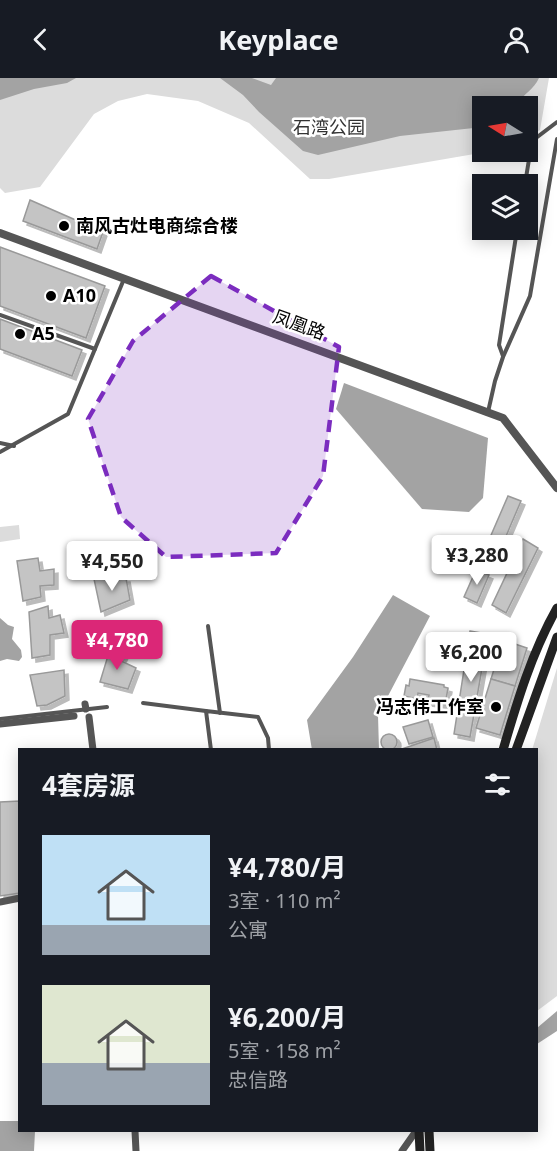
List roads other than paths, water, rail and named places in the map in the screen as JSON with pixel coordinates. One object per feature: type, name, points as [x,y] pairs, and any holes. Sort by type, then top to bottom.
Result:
[{"type":"main road","points":[[504,748],[534,658],[557,608]]},
{"type":"main road","points":[[517,748],[557,638]]},
{"type":"main road","points":[[418,1132],[420,1151]]},
{"type":"main road","points":[[429,1132],[430,1151]]},
{"type":"street","name":"凤凰路","points":[[0,233],[503,418],[557,488]]},
{"type":"street","points":[[0,724],[74,716]]},
{"type":"street","points":[[89,717],[93,748]]},
{"type":"street","points":[[0,902],[18,898]]},
{"type":"street","points":[[135,1132],[136,1151]]},
{"type":"street","points":[[402,1151],[417,1132]]},
{"type":"lane","points":[[527,174],[532,141],[557,122]]},
{"type":"lane","points":[[488,412],[503,357],[530,296],[557,139]]},
{"type":"lane","points":[[503,357],[499,345],[515,240]]},
{"type":"lane","points":[[0,452],[68,414],[124,279]]},
{"type":"lane","points":[[0,315],[95,349]]},
{"type":"lane","points":[[0,443],[14,446]]},
{"type":"lane","points":[[208,626],[220,713]]},
{"type":"lane","points":[[143,703],[258,717],[268,738],[269,748]]},
{"type":"lane","points":[[0,719],[85,707],[107,707]]},
{"type":"lane","points":[[206,711],[211,748]]},
{"type":"place","name":"南风古灶电商综合楼","points":[[64,226]]},
{"type":"place","name":"A10","points":[[51,296]]},
{"type":"place","name":"A5","points":[[20,334]]},
{"type":"place","name":"冯志伟工作室","points":[[496,707]]},
{"type":"park label","name":"石湾公园","points":[[329,128]]}]
